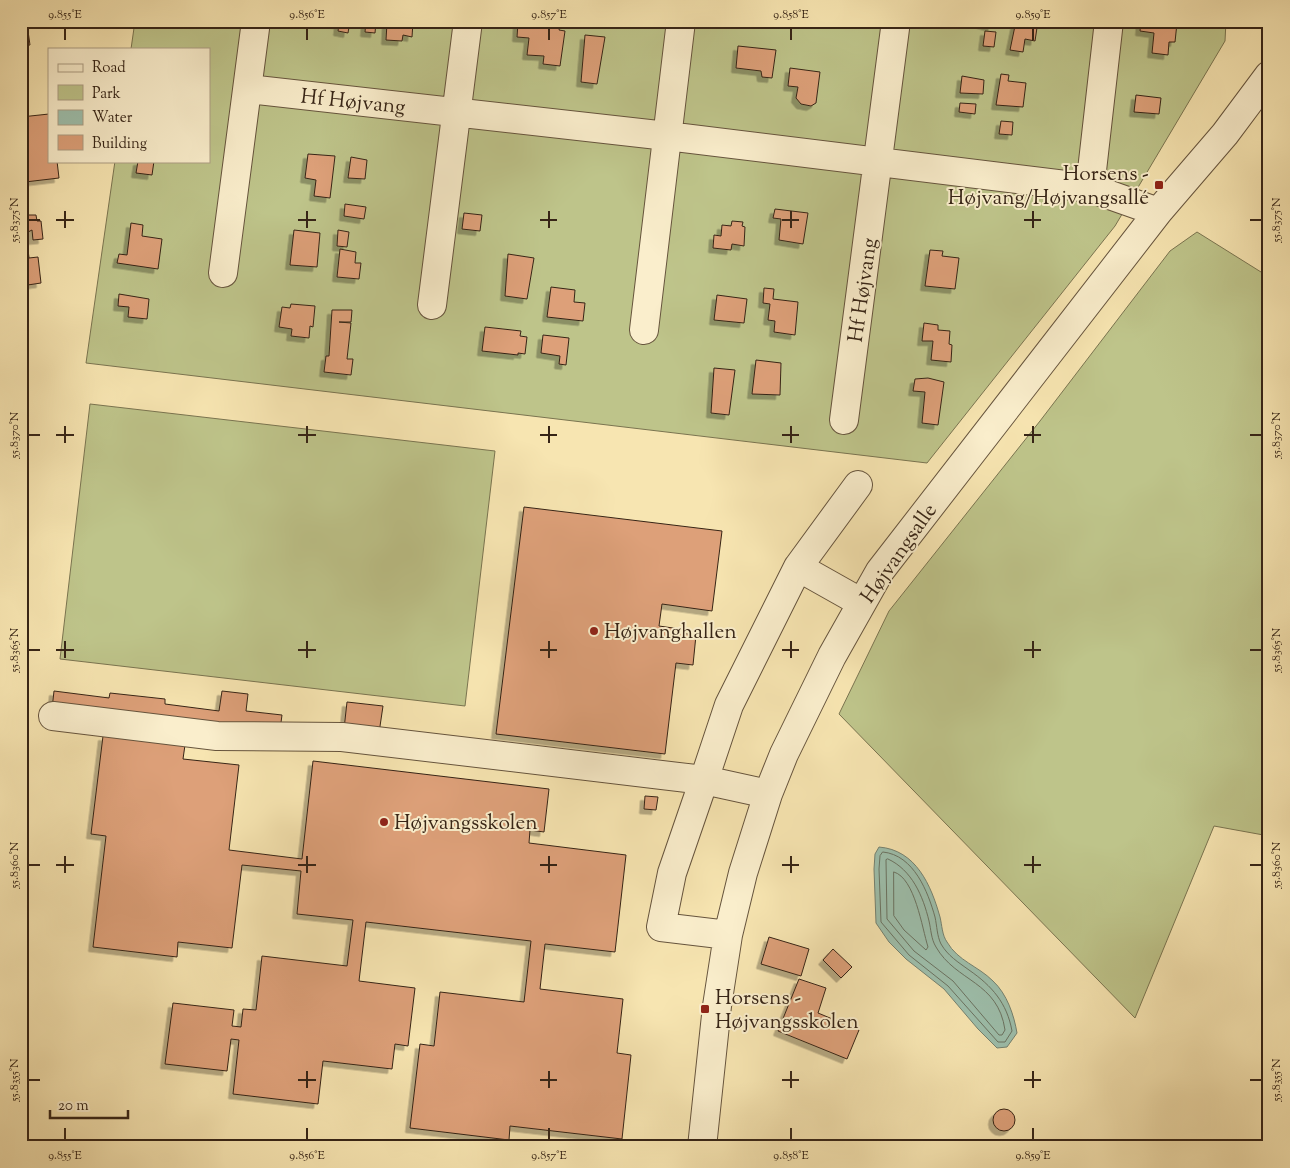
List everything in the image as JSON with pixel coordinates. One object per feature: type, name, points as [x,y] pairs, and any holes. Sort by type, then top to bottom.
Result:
[{"type":"street","points":[[223,273],[256,21]]},
{"type":"street","points":[[432,305],[468,21]]},
{"type":"street","points":[[644,330],[681,21]]},
{"type":"street","name":"Hf Højvang","points":[[844,420],[896,21]]},
{"type":"street","points":[[1090,188],[1110,21]]},
{"type":"street","name":"Højvangsalle","points":[[702,1147],[717,1006],[728,935],[743,873],[768,794],[784,754],[827,664],[880,571],[1158,212],[1225,134],[1269,75]]},
{"type":"street","name":"Hf Højvang","points":[[248,89],[668,136],[1090,188],[1158,212]]},
{"type":"street","points":[[728,935],[661,927],[672,873],[729,705],[798,567],[858,485]]},
{"type":"street","points":[[798,567],[862,603]]},
{"type":"street","points":[[53,716],[217,736],[342,737],[704,780],[768,794]]},
{"type":"green space","points":[[135,21],[1226,21],[1225,41],[1115,226],[927,463],[86,363],[115,162],[210,162],[210,48],[131,48]]},
{"type":"green space","points":[[1197,232],[1269,277],[1269,836],[1214,826],[1135,1018],[839,714],[889,611],[1040,421],[1170,251]]},
{"type":"green space","points":[[90,404],[495,451],[465,706],[60,659]]},
{"type":"water","points":[[879,847],[903,855],[920,871],[932,893],[947,942],[962,959],[998,986],[1006,998],[1012,1012],[1017,1033],[1007,1047],[997,1048],[944,989],[906,959],[889,942],[876,923],[874,869],[875,854]]},
{"type":"building","points":[[21,21],[40,21],[27,24],[30,45],[21,46]]},
{"type":"building","points":[[350,21],[348,33],[338,31],[339,24],[317,22]]},
{"type":"building","points":[[366,21],[413,22],[412,37],[403,35],[402,41],[386,40],[387,23],[376,22],[375,33],[365,32]]},
{"type":"building","points":[[972,21],[993,21],[992,27]]},
{"type":"building","points":[[1016,21],[1038,21],[1035,41],[1025,39],[1023,52],[1010,50]]},
{"type":"building","points":[[1141,21],[1177,23],[1175,42],[1169,42],[1168,55],[1152,53],[1154,33],[1140,31]]},
{"type":"building","points":[[529,22],[560,26],[559,30],[565,31],[560,66],[543,64],[544,56],[527,55],[529,38],[517,37],[518,23]]},
{"type":"building","points":[[985,31],[996,32],[994,47],[983,46]]},
{"type":"building","points":[[585,35],[605,37],[597,84],[581,82]]},
{"type":"building","points":[[738,46],[776,50],[772,78],[762,77],[761,71],[736,68]]},
{"type":"building","points":[[790,68],[820,72],[816,103],[811,106],[801,104],[796,98],[798,87],[788,86]]},
{"type":"building","points":[[1001,74],[1009,75],[1008,81],[1026,83],[1023,107],[996,105]]},
{"type":"building","points":[[962,76],[984,80],[983,94],[960,93]]},
{"type":"building","points":[[1136,95],[1161,98],[1159,114],[1134,112]]},
{"type":"building","points":[[960,103],[976,104],[975,114],[959,112]]},
{"type":"building","points":[[48,114],[48,162],[57,162],[59,178],[25,182],[21,157],[21,117]]},
{"type":"building","points":[[1001,121],[1013,122],[1012,135],[999,134]]},
{"type":"building","points":[[308,154],[335,156],[330,198],[314,196],[316,180],[305,178]]},
{"type":"building","points":[[351,157],[367,160],[365,179],[348,178]]},
{"type":"building","points":[[138,162],[154,162],[152,175],[136,173]]},
{"type":"building","points":[[345,204],[366,207],[364,219],[344,216]]},
{"type":"building","points":[[775,209],[808,213],[803,244],[779,240],[781,219],[773,218]]},
{"type":"building","points":[[21,212],[27,212],[28,215],[36,215],[37,221],[41,221],[43,239],[33,240],[32,230],[26,233],[29,258],[38,257],[41,283],[21,286]]},
{"type":"building","points":[[464,213],[482,215],[480,231],[462,229]]},
{"type":"building","points":[[732,221],[743,222],[742,226],[745,227],[744,246],[732,244],[731,250],[713,248],[714,235],[721,236],[722,225],[731,226]]},
{"type":"building","points":[[131,223],[143,225],[142,236],[162,239],[158,269],[117,263],[119,254],[127,255]]},
{"type":"building","points":[[294,230],[320,233],[317,267],[290,265]]},
{"type":"building","points":[[338,230],[349,232],[347,247],[337,246]]},
{"type":"building","points":[[340,249],[356,252],[355,263],[361,263],[359,279],[337,277]]},
{"type":"building","points":[[930,250],[943,251],[942,256],[959,258],[955,289],[925,286]]},
{"type":"building","points":[[508,254],[534,258],[527,299],[505,296]]},
{"type":"building","points":[[551,287],[575,290],[574,302],[585,303],[583,321],[547,317]]},
{"type":"building","points":[[764,288],[774,289],[773,299],[798,302],[795,335],[774,332],[775,321],[768,320],[770,304],[763,303]]},
{"type":"building","points":[[119,294],[149,299],[147,319],[128,317],[129,307],[118,306]]},
{"type":"building","points":[[717,295],[747,299],[744,323],[714,320]]},
{"type":"building","points":[[291,304],[315,306],[313,327],[310,326],[309,338],[291,336],[292,329],[279,327],[282,307],[290,308]]},
{"type":"building","points":[[332,310],[352,310],[351,322],[339,322],[351,323],[347,359],[353,359],[351,375],[324,372],[326,356],[329,356]]},
{"type":"building","points":[[924,323],[938,325],[938,330],[950,331],[949,344],[952,345],[951,362],[931,360],[933,341],[922,341]]},
{"type":"building","points":[[485,327],[521,331],[520,336],[527,337],[525,354],[482,351]]},
{"type":"building","points":[[543,335],[569,338],[566,365],[559,364],[560,356],[541,353]]},
{"type":"building","points":[[756,360],[781,363],[780,395],[752,394]]},
{"type":"building","points":[[714,368],[735,370],[729,415],[711,413]]},
{"type":"building","points":[[928,378],[944,382],[938,425],[922,423],[925,392],[913,391],[915,379]]},
{"type":"building","name":"Højvanghallen","points":[[524,507],[722,531],[712,611],[662,604],[659,626],[680,629],[679,633],[696,635],[693,665],[676,663],[665,754],[496,734]]},
{"type":"building","points":[[54,691],[109,698],[110,693],[165,699],[165,704],[219,711],[222,691],[248,694],[246,711],[282,715],[280,730],[52,709]]},
{"type":"building","points":[[347,702],[383,706],[379,733],[344,729]]},
{"type":"building","points":[[103,736],[185,745],[183,759],[239,765],[229,850],[302,859],[313,761],[549,789],[544,832],[530,830],[529,843],[626,855],[615,952],[545,944],[540,989],[623,999],[617,1053],[631,1055],[622,1139],[510,1126],[509,1140],[410,1128],[420,1044],[434,1046],[440,992],[524,1002],[531,941],[366,922],[359,981],[415,988],[408,1046],[395,1044],[392,1069],[323,1061],[318,1104],[233,1094],[239,1040],[231,1039],[227,1071],[165,1064],[173,1003],[234,1010],[232,1026],[241,1027],[243,1009],[256,1010],[262,956],[347,966],[353,920],[297,914],[301,871],[242,865],[232,948],[178,942],[177,957],[93,947],[106,836],[91,834]]},
{"type":"building","points":[[645,796],[658,797],[656,810],[644,809]]},
{"type":"building","points":[[769,937],[809,949],[801,976],[761,964]]},
{"type":"building","points":[[833,949],[852,967],[841,978],[823,960]]},
{"type":"building","points":[[799,979],[826,988],[818,1013],[859,1030],[847,1059],[778,1031]]},
{"type":"building","points":[[1004,1109],[1012,1112],[1015,1120],[1012,1128],[1004,1131],[996,1128],[993,1120],[996,1112]]},
{"type":"place","name":"Horsens - Højvang/Højvangsallé","points":[[1159,185]]},
{"type":"place","name":"Højvanghallen","points":[[594,631]]},
{"type":"place","name":"Højvangsskolen","points":[[384,822]]},
{"type":"place","name":"Horsens - Højvangsskolen","points":[[705,1009]]}]
